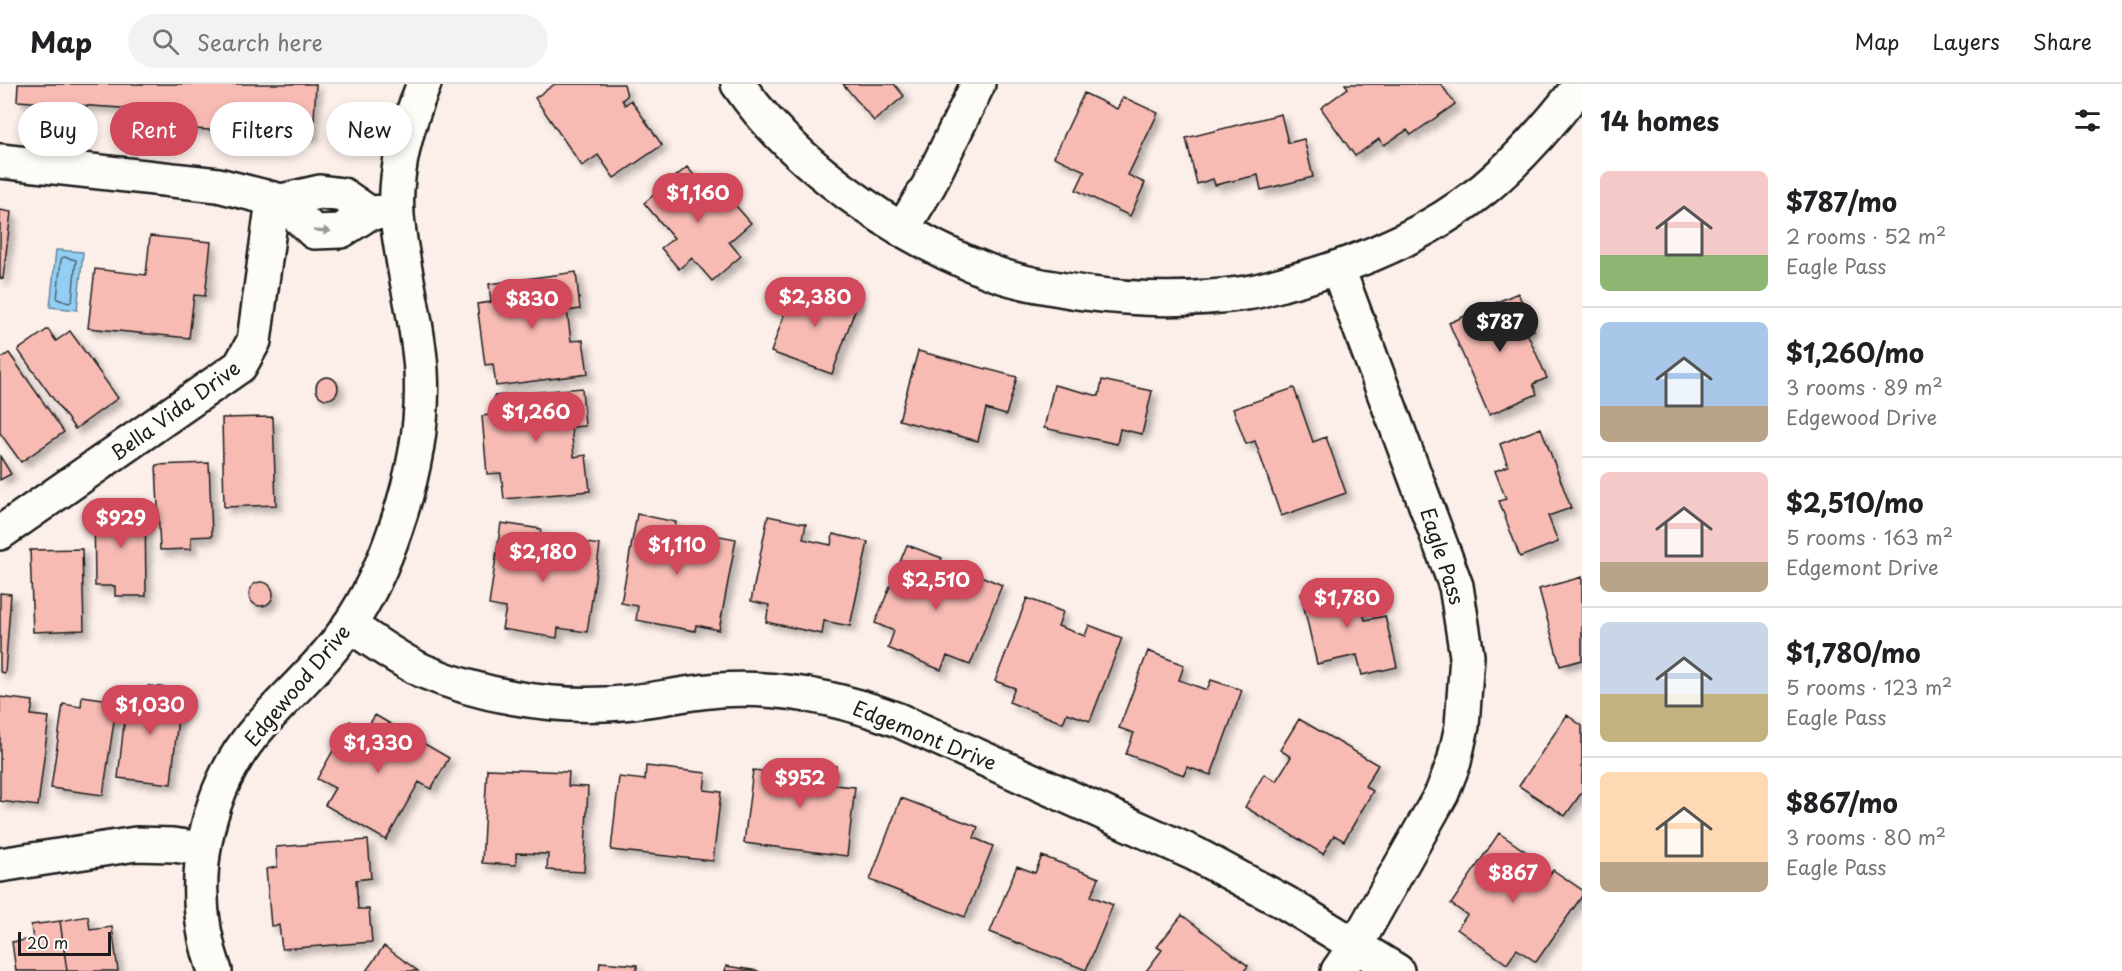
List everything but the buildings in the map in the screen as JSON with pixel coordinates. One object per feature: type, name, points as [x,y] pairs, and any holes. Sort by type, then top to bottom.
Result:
[{"type":"street","name":"Edgewood Drive","points":[[215,971],[206,933],[200,875],[202,849],[213,812],[241,750],[317,667],[349,625],[396,529],[416,450],[421,374],[417,327],[383,212],[403,150],[410,117],[424,84]]},
{"type":"street","points":[[738,84],[791,147],[855,199],[902,230],[990,272],[1051,288],[1163,299],[1248,293],[1338,269],[1430,225],[1483,189],[1546,129],[1581,84]]},
{"type":"street","points":[[902,230],[929,185],[978,84]]},
{"type":"street","points":[[0,161],[218,185],[277,200],[314,232],[341,231],[383,212]]},
{"type":"street","name":"Bella Vida Drive","points":[[0,533],[240,366],[254,341],[277,200]]},
{"type":"street","name":"Eagle Pass","points":[[1338,269],[1452,575],[1467,656],[1466,692],[1454,762],[1428,822],[1347,958]]},
{"type":"street","name":"Edgemont Drive","points":[[349,625],[421,670],[482,690],[521,699],[605,705],[719,690],[754,690],[830,698],[868,708],[920,729],[1196,854],[1347,958],[1397,971]]},
{"type":"street","points":[[0,865],[136,844],[174,844],[202,849]]},
{"type":"water","points":[[56,250],[83,252],[77,310],[50,307]]}]
